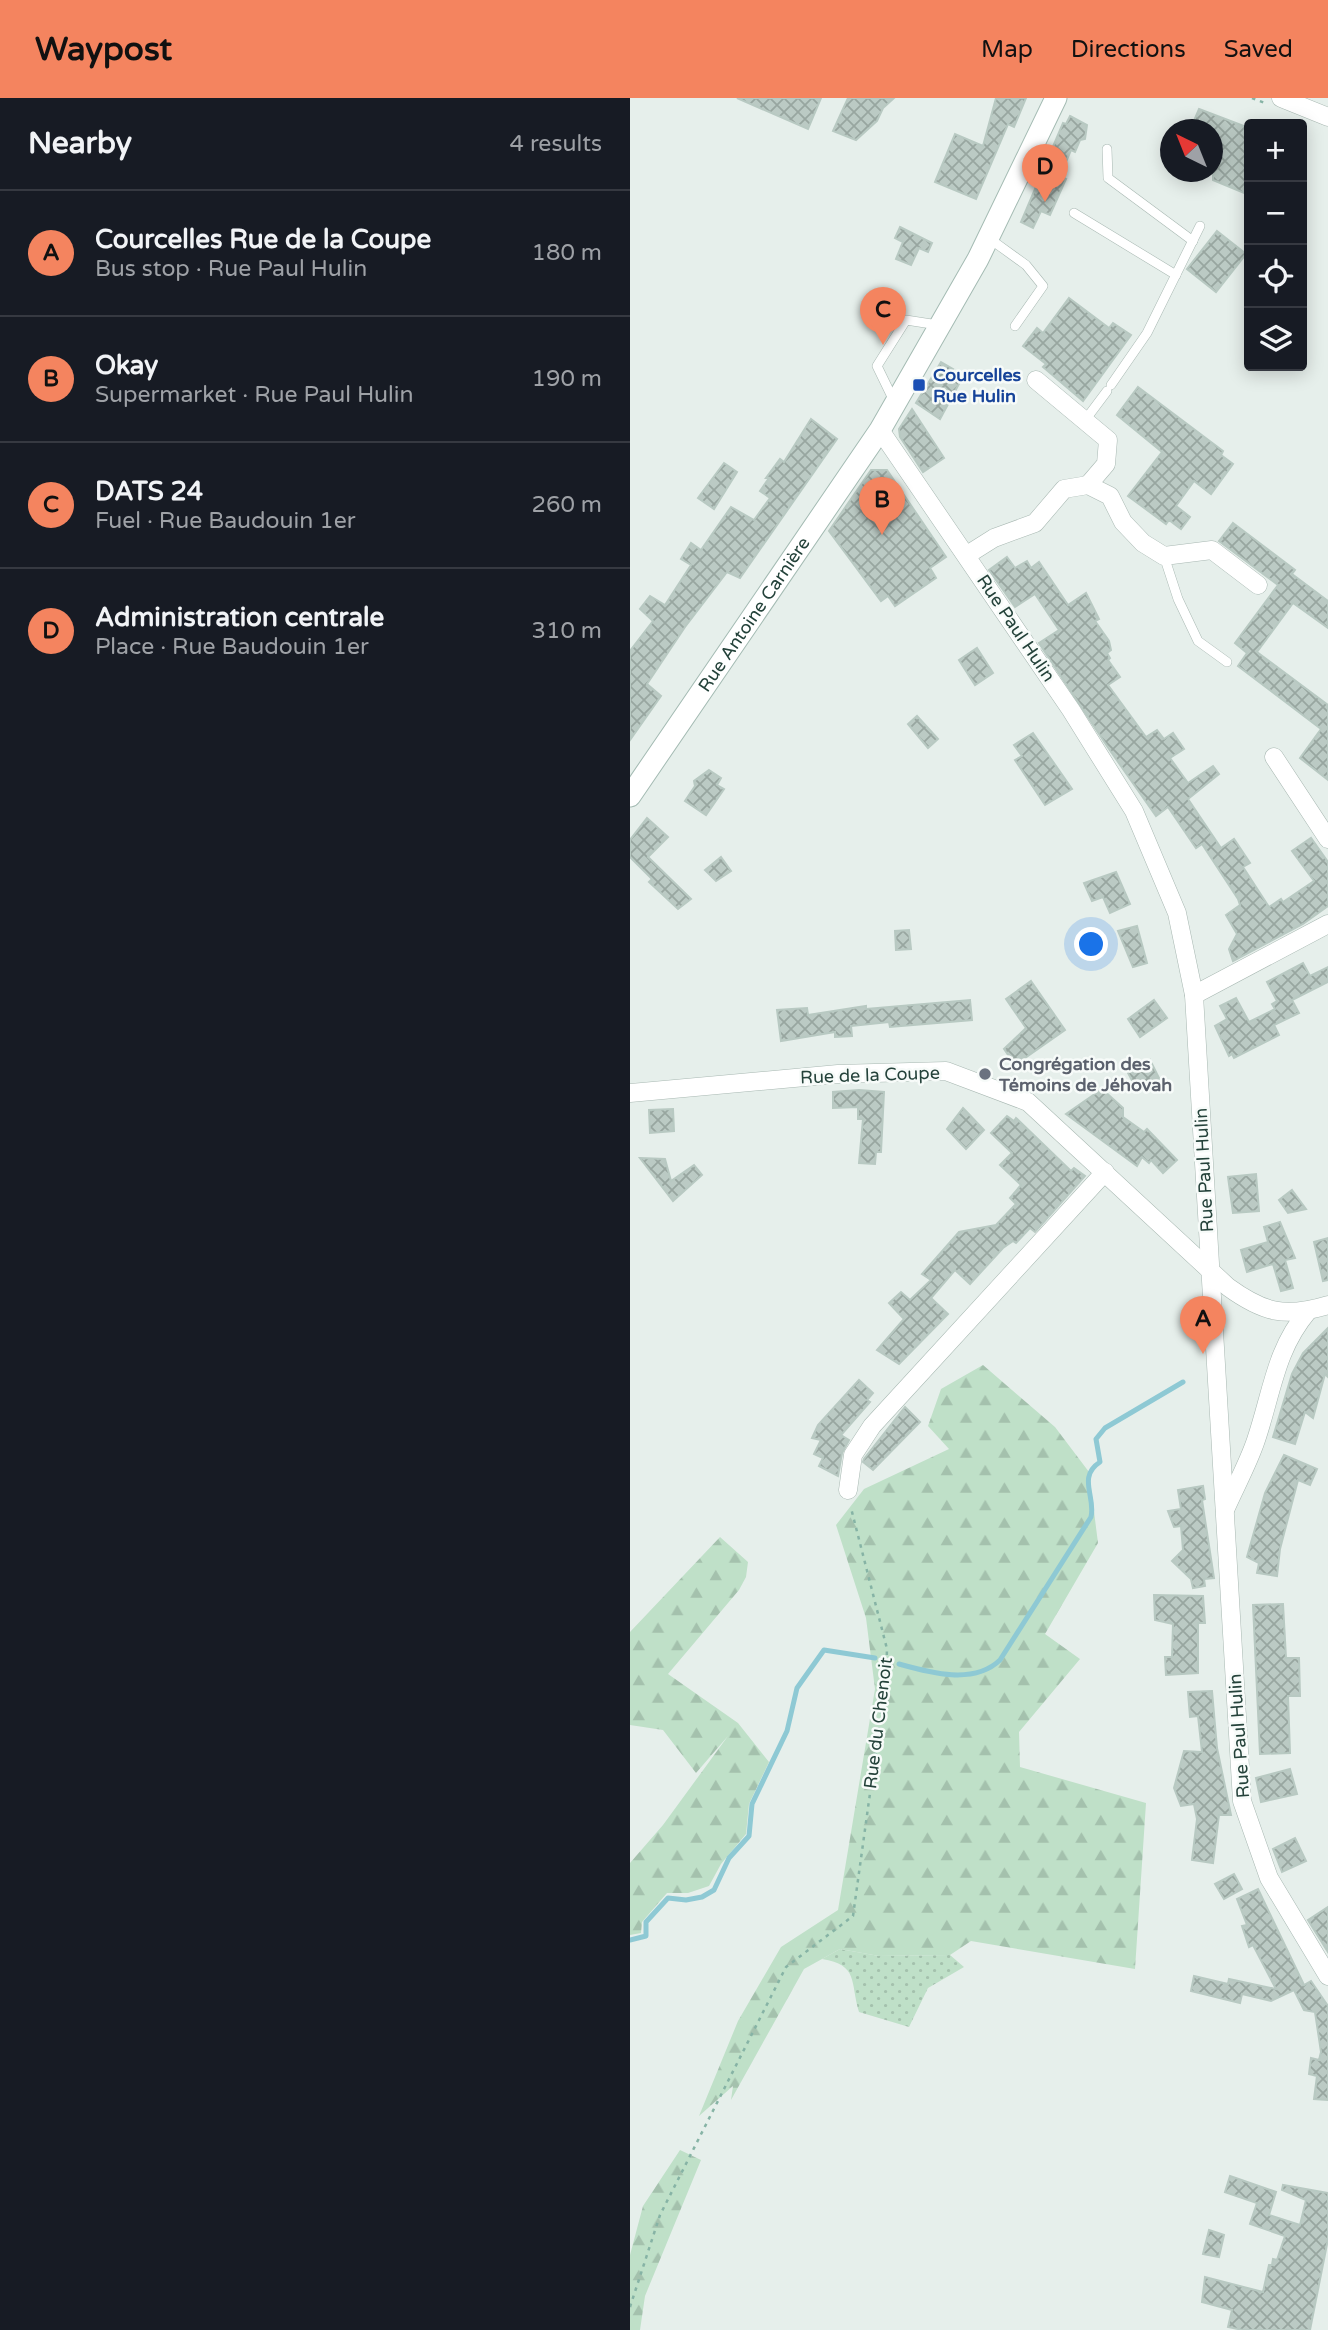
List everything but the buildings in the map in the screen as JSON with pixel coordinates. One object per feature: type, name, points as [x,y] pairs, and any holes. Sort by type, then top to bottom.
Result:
[{"type":"main road","name":"Rue Antoine Carnière","points":[[630,796],[880,430],[988,238],[1056,98]]},
{"type":"street","points":[[1282,98],[1328,117]]},
{"type":"street","points":[[1036,380],[1108,440],[1105,464],[1088,485]]},
{"type":"street","name":"Rue Paul Hulin","points":[[880,430],[967,555],[1134,811],[1177,913],[1194,995],[1242,1801],[1269,1878],[1328,1976]]},
{"type":"street","points":[[967,555],[994,538],[1035,523],[1064,489],[1088,485],[1110,496],[1123,522],[1143,542],[1164,555],[1212,550],[1258,585]]},
{"type":"street","points":[[1273,757],[1328,839]]},
{"type":"street","points":[[1194,995],[1328,924]]},
{"type":"street","name":"Rue de la Coupe","points":[[630,1093],[838,1074],[946,1072],[1027,1102],[1228,1287],[1252,1304],[1279,1313],[1308,1311],[1328,1305]]},
{"type":"street","points":[[848,1490],[853,1455],[872,1426],[1105,1172]]},
{"type":"street","points":[[1224,1511],[1256,1441],[1275,1370],[1291,1331],[1308,1311]]},
{"type":"lane","points":[[1107,149],[1108,178],[1193,241]]},
{"type":"lane","points":[[1074,213],[1176,275]]},
{"type":"lane","points":[[1086,419],[1147,332],[1200,226]]},
{"type":"lane","points":[[988,238],[1026,265],[1043,286],[1015,326]]},
{"type":"lane","points":[[895,403],[877,366],[906,320],[940,326]]},
{"type":"lane","points":[[1164,555],[1178,599],[1198,640],[1227,662]]},
{"type":"path","name":"Rue du Chenoit","points":[[630,2307],[660,2215],[786,1968],[853,1916],[886,1678],[887,1649],[853,1526],[848,1490]]},
{"type":"green space","points":[[983,1365],[1055,1427],[1089,1472],[1098,1543],[1045,1634],[1080,1659],[1019,1732],[1020,1767],[1146,1803],[1135,1969],[971,1941],[950,1955],[879,1956],[840,1949],[804,1969],[731,2100],[733,2086],[699,2116],[738,2021],[781,1947],[838,1910],[875,1689],[866,1618],[836,1525],[864,1489],[949,1449],[928,1426],[941,1389]]},
{"type":"green space","points":[[720,1537],[748,1562],[746,1577],[739,1590],[668,1674],[738,1723],[769,1762],[749,1804],[746,1834],[721,1864],[709,1886],[688,1893],[667,1893],[642,1922],[641,1933],[630,1935],[630,1863],[663,1825],[728,1736],[696,1773],[663,1730],[630,1725],[630,1632]]},
{"type":"green space","points":[[840,1949],[879,1956],[950,1955],[964,1967],[928,1988],[909,2027],[859,2012],[848,1970],[822,1959]]},
{"type":"green space","points":[[680,2150],[701,2160],[645,2296],[640,2330],[630,2330],[630,2255],[643,2206]]},
{"type":"waterway","points":[[899,1664],[925,1671],[965,1675],[990,1668],[1000,1660],[1091,1517],[1088,1481],[1093,1468],[1100,1462],[1096,1439],[1105,1428],[1183,1382]]},
{"type":"waterway","points":[[630,1940],[646,1936],[646,1922],[668,1898],[686,1900],[702,1897],[714,1890],[729,1858],[749,1836],[752,1804],[787,1731],[797,1688],[824,1650],[875,1658]]},
{"type":"place","name":"Administration centrale","points":[[1045,202]]},
{"type":"place","name":"DATS 24","points":[[883,345]]},
{"type":"place","name":"Courcelles Rue Hulin","points":[[919,385]]},
{"type":"place","name":"Okay","points":[[882,535]]},
{"type":"place","name":"Congrégation des Témoins de Jéhovah","points":[[985,1074]]},
{"type":"place","name":"Courcelles Rue de la Coupe","points":[[1203,1354]]}]
